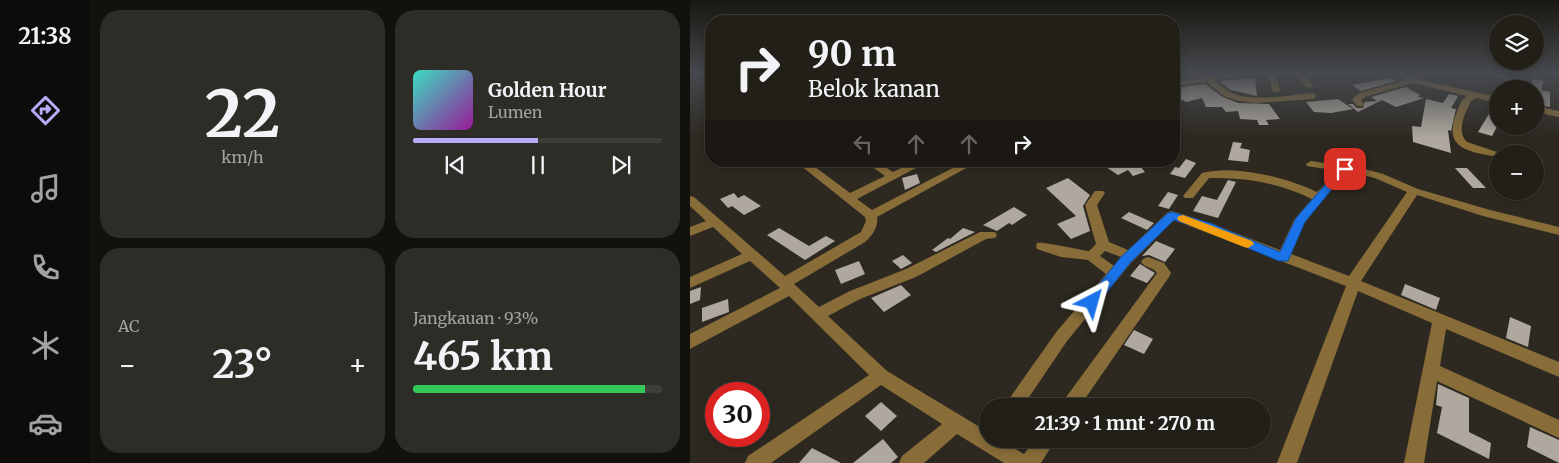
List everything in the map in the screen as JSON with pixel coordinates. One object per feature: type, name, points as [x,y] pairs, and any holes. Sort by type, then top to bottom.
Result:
[{"type":"street","points":[[1229,95],[1255,100],[1313,96]]},
{"type":"street","points":[[1360,104],[1356,100],[1364,95]]},
{"type":"street","points":[[1489,98],[1477,95],[1467,99],[1456,129],[1457,139],[1461,144],[1476,151],[1489,153]]},
{"type":"street","points":[[1544,111],[1559,114]]},
{"type":"street","points":[[1311,164],[1379,176],[1414,191],[1487,213],[1559,231]]},
{"type":"street","points":[[690,342],[787,286],[866,234],[872,221],[871,215],[808,167]]},
{"type":"street","points":[[878,167],[893,177]]},
{"type":"street","points":[[848,199],[912,167]]},
{"type":"street","points":[[871,215],[963,167]]},
{"type":"street","points":[[1283,258],[1300,220],[1344,173],[1345,169]]},
{"type":"street","points":[[1189,196],[1206,175],[1227,173],[1282,182],[1320,198]]},
{"type":"street","points":[[1287,463],[1357,274],[1414,191]]},
{"type":"street","points":[[1098,193],[1091,205],[1103,244],[1130,256]]},
{"type":"street","points":[[690,200],[787,286],[881,376],[956,423],[979,435]]},
{"type":"street","points":[[1019,398],[1062,336],[1130,256],[1172,215],[1206,226],[1283,258],[1353,284],[1559,370]]},
{"type":"street","points":[[690,232],[715,222]]},
{"type":"street","points":[[817,315],[855,295],[911,273],[984,235],[992,235]]},
{"type":"street","points":[[1092,256],[1103,244]]},
{"type":"street","points":[[1042,246],[1061,252],[1092,256],[1115,274]]},
{"type":"street","points":[[690,282],[751,255]]},
{"type":"street","points":[[1076,398],[1164,273],[1160,266],[1148,262]]},
{"type":"street","points":[[1414,463],[1440,320]]},
{"type":"street","points":[[1431,370],[1559,428]]},
{"type":"street","points":[[755,463],[881,376]]},
{"type":"street","points":[[909,463],[956,423]]},
{"type":"street","points":[[1000,448],[1021,463]]},
{"type":"street","points":[[1029,463],[1040,448]]},
{"type":"building","points":[[1180,95],[1220,95],[1238,103],[1269,104],[1280,119],[1266,120],[1269,125],[1259,125],[1257,120],[1240,119],[1238,111],[1226,112],[1222,107],[1206,107],[1202,98],[1186,102],[1180,100]]},
{"type":"building","points":[[1379,95],[1419,95],[1418,97],[1424,98],[1396,107],[1382,100],[1358,112],[1348,104],[1353,104],[1357,108],[1363,108],[1365,102],[1377,101],[1371,97]]},
{"type":"building","points":[[1449,95],[1458,96],[1451,108],[1456,109],[1451,131],[1448,130],[1451,153],[1413,142],[1412,126],[1421,127],[1426,99],[1443,103]]},
{"type":"building","points":[[1544,95],[1550,95],[1550,107],[1544,106]]},
{"type":"building","points":[[1338,99],[1353,109],[1331,113],[1314,112],[1306,102]]},
{"type":"building","points":[[1489,114],[1489,135],[1492,136],[1478,132]]},
{"type":"building","points":[[1233,142],[1242,143],[1240,148],[1250,150],[1248,162],[1228,160]]},
{"type":"building","points":[[1186,159],[1196,163],[1185,178],[1170,174],[1175,167],[1180,167]]},
{"type":"building","points":[[1106,167],[1141,167],[1145,172],[1133,176],[1128,170],[1118,175]]},
{"type":"building","points":[[1455,168],[1467,168],[1486,188],[1473,188]]},
{"type":"building","points":[[917,174],[920,183],[905,190],[902,178]]},
{"type":"building","points":[[1068,178],[1090,195],[1083,206],[1090,231],[1071,239],[1057,224],[1076,216],[1046,188]]},
{"type":"building","points":[[1228,180],[1236,182],[1218,218],[1193,211],[1202,196],[1217,200]]},
{"type":"building","points":[[1168,192],[1178,195],[1169,209],[1158,206]]},
{"type":"building","points":[[734,193],[738,198],[744,195],[761,206],[744,215],[732,206],[728,208],[720,199]]},
{"type":"building","points":[[1014,207],[1027,215],[1012,225],[1009,223],[997,231],[983,225]]},
{"type":"building","points":[[1129,212],[1154,223],[1147,230],[1121,218]]},
{"type":"building","points":[[779,228],[809,246],[826,236],[835,241],[805,260],[767,235]]},
{"type":"building","points":[[963,228],[975,232],[936,252],[932,250],[948,238],[950,239]]},
{"type":"building","points":[[1156,241],[1175,249],[1165,262],[1149,255],[1142,256]]},
{"type":"building","points":[[903,255],[912,263],[901,269],[892,261]]},
{"type":"building","points":[[859,261],[865,274],[841,284],[835,270]]},
{"type":"building","points":[[1140,264],[1155,273],[1147,283],[1130,276]]},
{"type":"building","points":[[1405,284],[1440,298],[1436,310],[1401,295]]},
{"type":"building","points":[[901,285],[911,295],[884,312],[871,298]]},
{"type":"building","points":[[701,287],[700,300],[690,304],[690,291]]},
{"type":"building","points":[[728,299],[729,312],[702,322],[702,308]]},
{"type":"building","points":[[1510,317],[1531,326],[1528,347],[1506,338]]},
{"type":"building","points":[[1134,330],[1153,339],[1144,354],[1124,345]]},
{"type":"building","points":[[1438,384],[1469,398],[1469,432],[1491,443],[1489,459],[1437,433],[1442,407],[1436,405]]},
{"type":"building","points":[[881,402],[897,416],[881,431],[865,416]]},
{"type":"building","points":[[1530,427],[1559,440],[1559,463],[1527,447]]},
{"type":"building","points":[[883,439],[898,457],[891,463],[853,463]]},
{"type":"building","points":[[812,448],[841,463],[799,463]]},
{"type":"slow traffic","points":[[1183,218],[1248,244]]},
{"type":"route","points":[[1092,302],[1126,260],[1172,215],[1206,226],[1283,258],[1300,220],[1314,206],[1328,187],[1338,180],[1345,169]]}]
